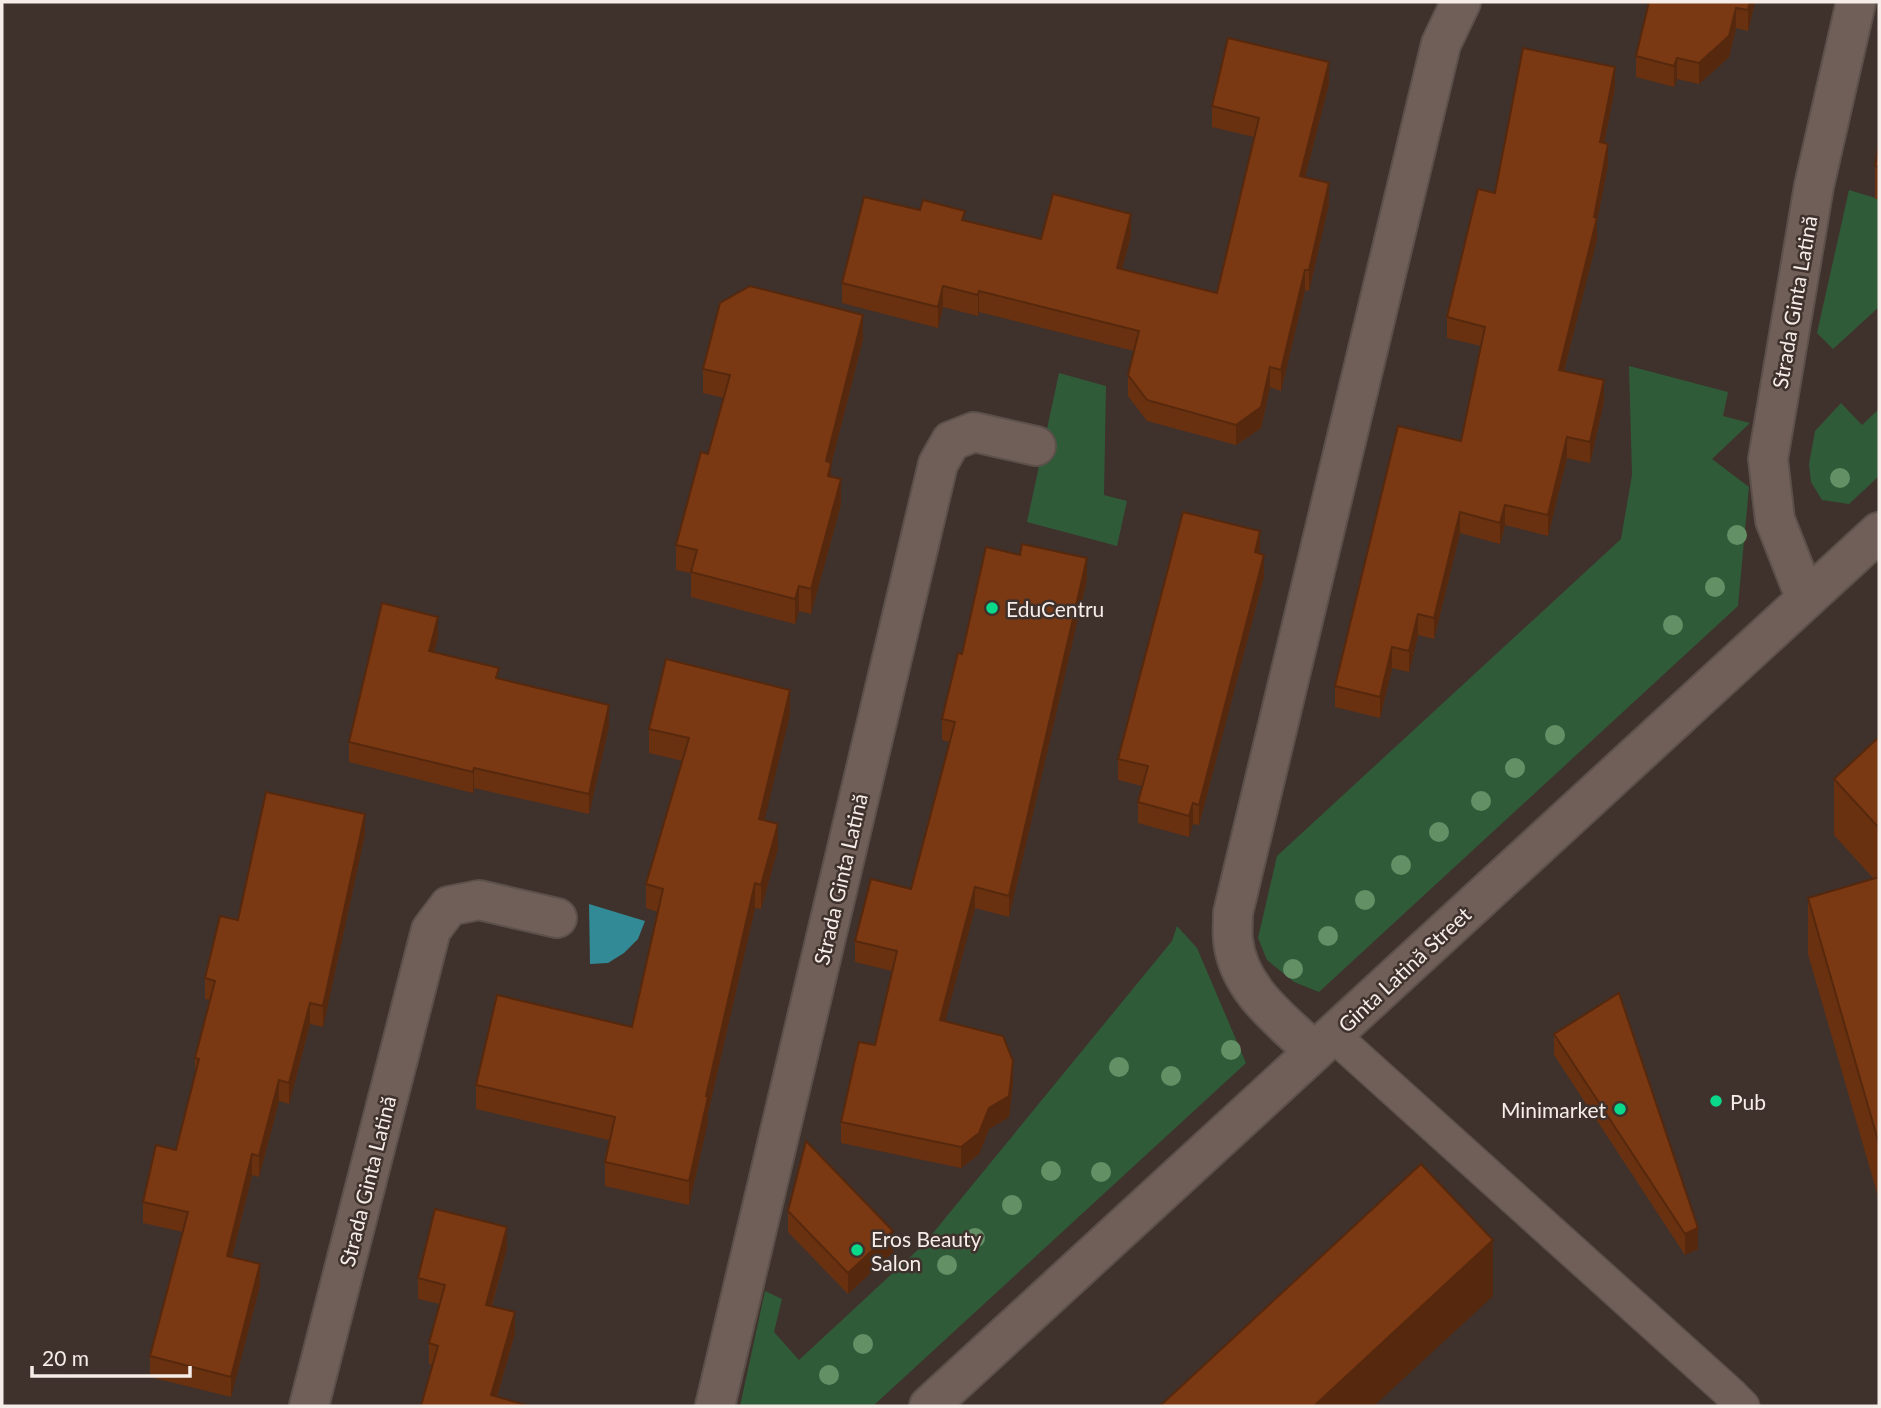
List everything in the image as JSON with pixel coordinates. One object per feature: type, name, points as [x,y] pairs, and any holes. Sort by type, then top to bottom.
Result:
[{"type":"street","points":[[1324,1043],[1264,1004],[1244,977],[1233,942],[1233,913],[1441,44],[1461,2]]},
{"type":"street","name":"Strada Ginta Latină","points":[[1806,600],[1774,520],[1768,459],[1814,186],[1856,2]]},
{"type":"street","name":"Strada Ginta Latină","points":[[715,1406],[938,464],[951,441],[974,432],[1036,446]]},
{"type":"street","name":"Ginta Latină Street","points":[[929,1406],[1879,532]]},
{"type":"street","name":"Strada Ginta Latină","points":[[309,1406],[431,930],[449,906],[479,900],[558,918]]},
{"type":"lane","points":[[1324,1043],[1712,1377],[1742,1406]]},
{"type":"green space","points":[[1849,190],[1879,199],[1879,307],[1833,349],[1817,333]]},
{"type":"green space","points":[[1629,366],[1728,392],[1723,416],[1750,423],[1712,459],[1749,487],[1738,606],[1319,992],[1294,982],[1267,960],[1258,938],[1277,856],[1621,539],[1632,475]]},
{"type":"green space","points":[[1059,373],[1106,386],[1104,495],[1127,501],[1117,546],[1027,522]]},
{"type":"green space","points":[[1841,403],[1862,425],[1879,409],[1879,476],[1849,504],[1822,500],[1811,482],[1809,464],[1815,431]]},
{"type":"green space","points":[[1177,926],[1197,948],[1246,1063],[873,1406],[740,1406],[765,1291],[782,1299],[774,1332],[799,1360],[924,1244],[1172,941]]},
{"type":"water","points":[[589,904],[645,921],[638,939],[624,953],[608,963],[590,964]]},
{"type":"building","points":[[1649,2],[1750,2],[1748,10],[1736,8],[1729,36],[1699,63],[1677,58],[1674,66],[1636,56]]},
{"type":"building","points":[[1228,38],[1329,62],[1300,176],[1329,183],[1309,270],[1305,270],[1281,370],[1270,367],[1261,407],[1236,425],[1147,400],[1128,375],[1139,331],[979,291],[978,295],[943,286],[938,307],[842,283],[864,197],[920,210],[923,200],[965,211],[962,220],[1041,239],[1053,194],[1131,214],[1117,268],[1217,293],[1259,118],[1212,106]]},
{"type":"building","points":[[1523,48],[1615,67],[1600,142],[1608,144],[1594,217],[1597,218],[1559,370],[1604,380],[1590,442],[1567,437],[1548,515],[1505,505],[1500,523],[1460,512],[1434,618],[1418,614],[1409,651],[1392,647],[1380,697],[1335,686],[1398,426],[1461,441],[1485,327],[1447,317],[1478,189],[1495,193]]},
{"type":"building","points":[[1879,145],[1879,167],[1875,166]]},
{"type":"building","points":[[750,286],[863,315],[826,461],[831,463],[828,476],[841,479],[811,589],[799,586],[795,599],[691,572],[697,550],[676,545],[701,452],[708,454],[730,375],[703,369],[720,303]]},
{"type":"building","points":[[1183,512],[1260,531],[1255,552],[1264,555],[1199,805],[1193,803],[1189,816],[1138,802],[1148,766],[1118,759]]},
{"type":"building","points":[[1022,544],[1087,558],[1009,896],[975,887],[940,1020],[1003,1036],[1013,1061],[1009,1096],[989,1108],[979,1133],[961,1147],[841,1122],[859,1042],[875,1045],[897,951],[855,941],[871,879],[911,889],[955,722],[942,719],[958,653],[962,654],[986,547],[1020,555]]},
{"type":"building","points":[[382,603],[438,617],[429,651],[499,668],[496,678],[609,705],[589,794],[474,768],[473,772],[349,742]]},
{"type":"building","points":[[666,659],[790,690],[759,819],[778,824],[761,885],[755,883],[689,1181],[605,1162],[615,1117],[476,1085],[497,995],[632,1027],[663,889],[646,884],[689,738],[649,729]]},
{"type":"building","points":[[1879,737],[1879,828],[1834,779]]},
{"type":"building","points":[[266,792],[365,814],[323,1006],[310,1003],[289,1083],[279,1080],[259,1156],[252,1154],[227,1256],[260,1264],[231,1377],[150,1356],[188,1212],[143,1202],[156,1145],[176,1150],[199,1059],[195,1058],[215,981],[205,978],[220,916],[238,920]]},
{"type":"building","points":[[1879,877],[1879,1144],[1808,898]]},
{"type":"building","points":[[1619,993],[1698,1228],[1685,1234],[1554,1034]]},
{"type":"building","points":[[806,1141],[893,1231],[848,1273],[788,1211]]},
{"type":"building","points":[[1421,1164],[1493,1240],[1314,1406],[1160,1406]]},
{"type":"building","points":[[435,1209],[507,1227],[486,1305],[515,1312],[491,1395],[526,1406],[421,1406],[438,1346],[429,1343],[445,1285],[418,1278]]},
{"type":"place","name":"EduCentru","points":[[992,608]]},
{"type":"place","name":"Pub","points":[[1716,1101]]},
{"type":"place","name":"Minimarket","points":[[1620,1109]]},
{"type":"place","name":"Eros Beauty Salon","points":[[857,1250]]}]
